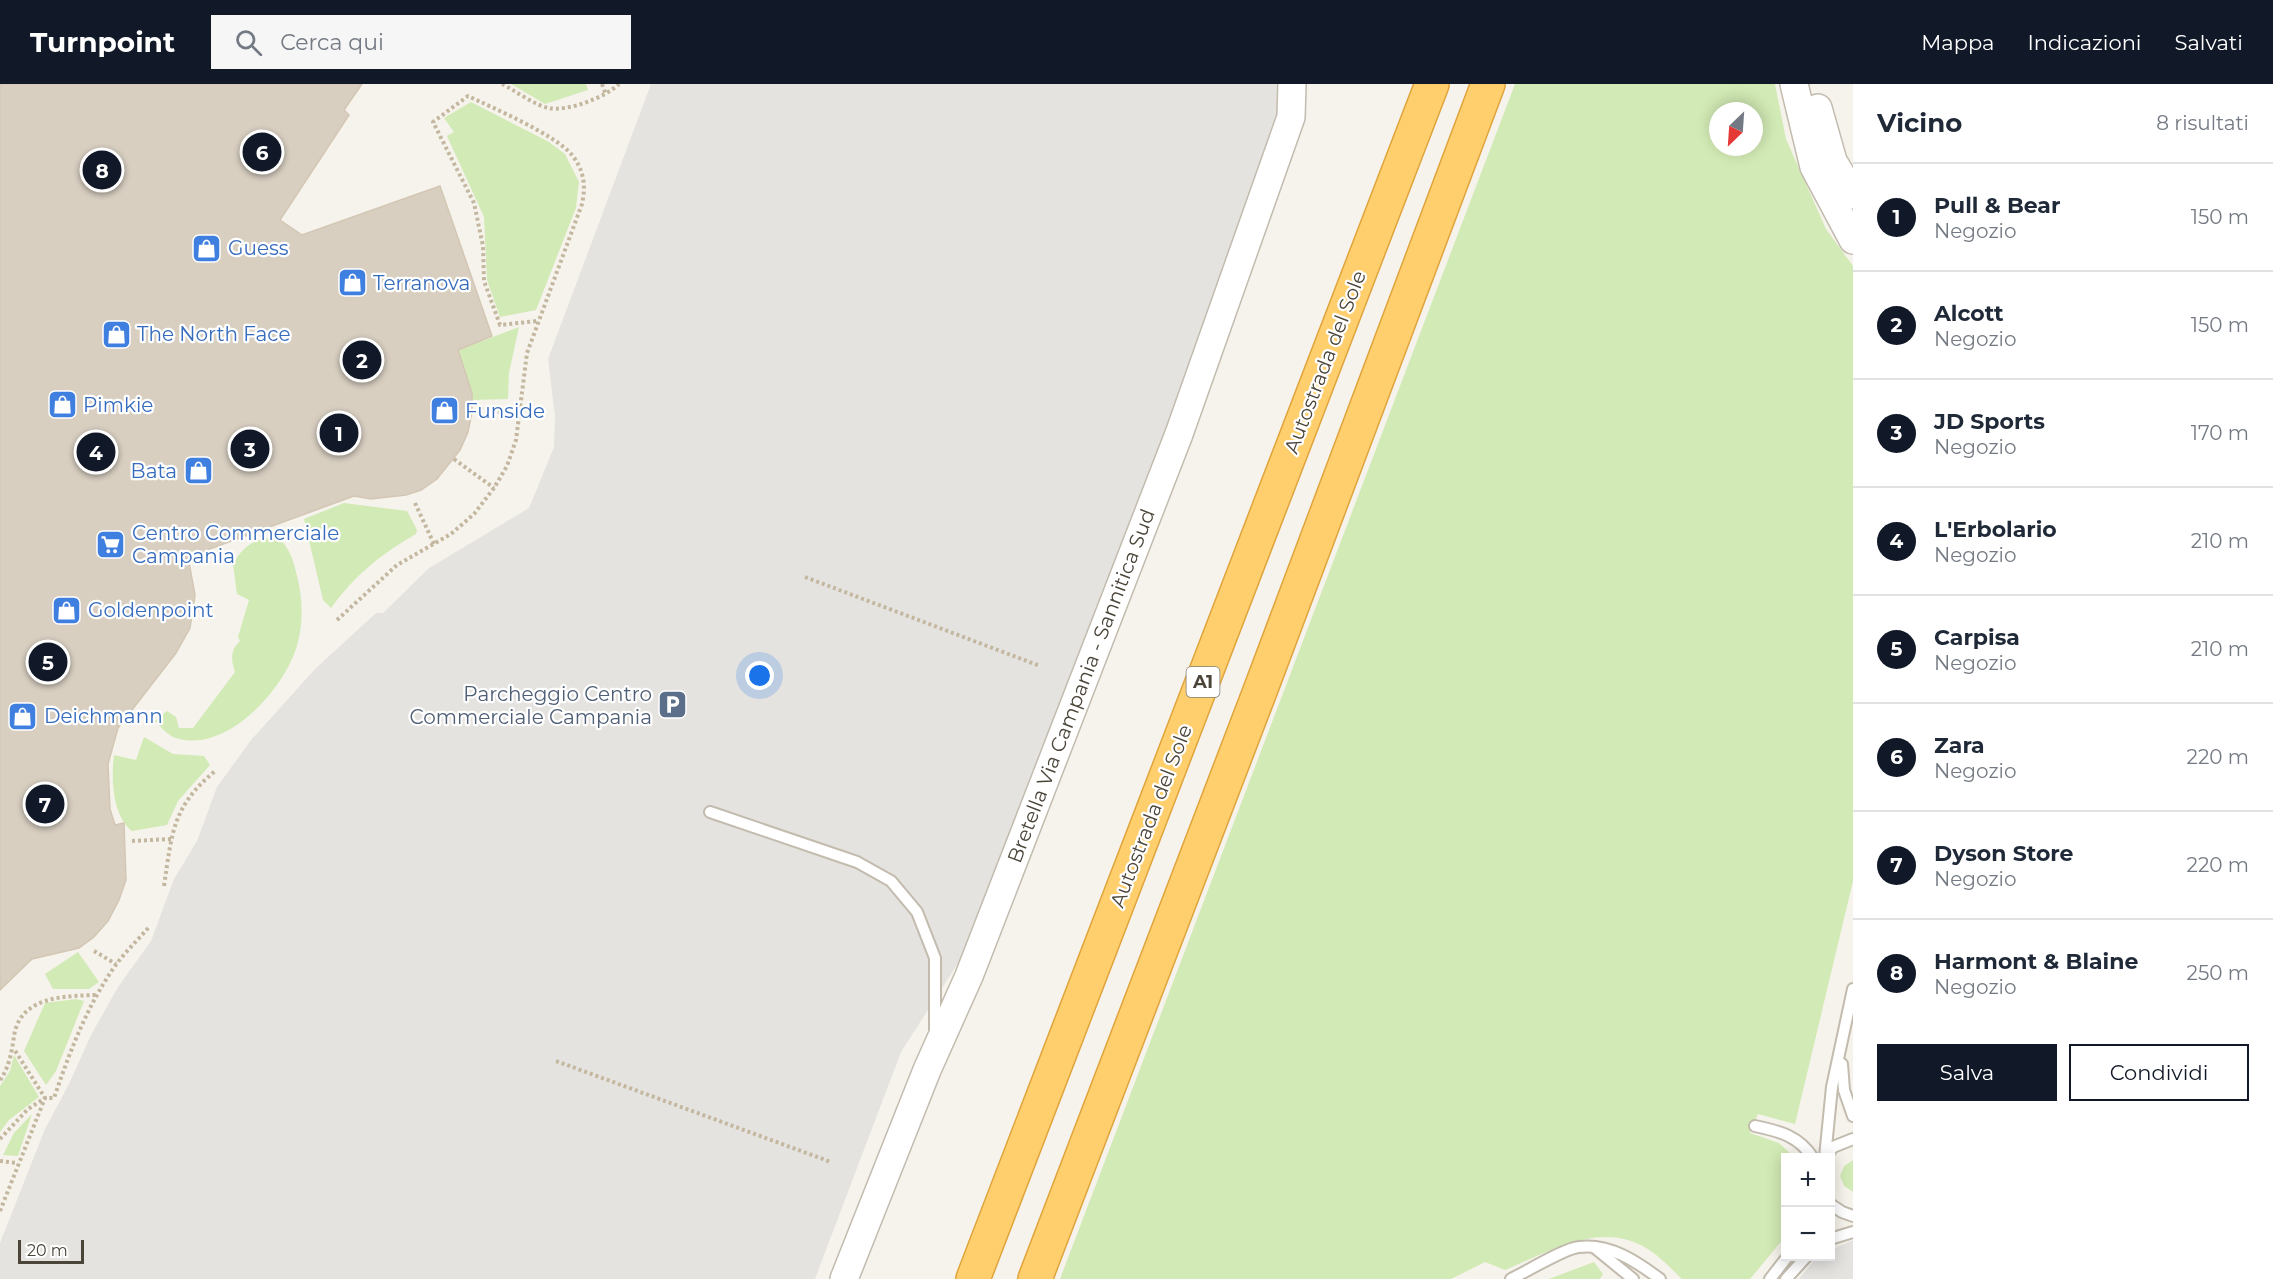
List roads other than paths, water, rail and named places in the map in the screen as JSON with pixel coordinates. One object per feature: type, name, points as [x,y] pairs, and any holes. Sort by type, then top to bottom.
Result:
[{"type":"highway","name":"Autostrada del Sole","points":[[973,1279],[1432,84]]},
{"type":"highway","points":[[1035,1279],[1256,703],[1488,84]]},
{"type":"street","name":"Bretella Via Campania - Sannitica Sud","points":[[844,1279],[927,1070],[969,976],[1179,434],[1291,117],[1292,84]]},
{"type":"street","points":[[1794,84],[1814,167],[1853,240]]},
{"type":"street","points":[[1810,84],[1833,161],[1853,195]]},
{"type":"lane","points":[[710,812],[857,862],[891,881],[917,912],[935,958],[936,1022],[927,1070]]},
{"type":"lane","points":[[1825,1153],[1833,1087],[1853,989]]},
{"type":"lane","points":[[1842,1051],[1844,1090],[1853,1116]]},
{"type":"lane","points":[[1755,1126],[1777,1130],[1797,1139],[1809,1153]]},
{"type":"lane","points":[[1828,1153],[1833,1147],[1853,1139]]},
{"type":"lane","points":[[1834,1207],[1853,1216]]},
{"type":"lane","points":[[1835,1217],[1842,1212]]},
{"type":"lane","points":[[1835,1237],[1853,1232]]},
{"type":"lane","points":[[1511,1279],[1578,1246],[1611,1250],[1642,1265],[1660,1279]]},
{"type":"lane","points":[[1595,1248],[1633,1279]]},
{"type":"lane","points":[[1770,1279],[1785,1261]]},
{"type":"lane","points":[[1786,1279],[1803,1261]]},
{"type":"place","name":"Zara","points":[[262,152]]},
{"type":"place","name":"Harmont & Blaine","points":[[102,170]]},
{"type":"place","name":"Guess","points":[[207,248]]},
{"type":"place","name":"Terranova","points":[[352,283]]},
{"type":"place","name":"The North Face","points":[[116,334]]},
{"type":"place","name":"Alcott","points":[[362,360]]},
{"type":"place","name":"Pimkie","points":[[62,405]]},
{"type":"place","name":"Funside","points":[[444,411]]},
{"type":"place","name":"Pull & Bear","points":[[339,433]]},
{"type":"place","name":"JD Sports","points":[[250,449]]},
{"type":"place","name":"L'Erbolario","points":[[96,452]]},
{"type":"place","name":"Bata","points":[[198,471]]},
{"type":"place","name":"Centro Commerciale Campania","points":[[111,545]]},
{"type":"place","name":"Goldenpoint","points":[[67,610]]},
{"type":"place","name":"Carpisa","points":[[48,662]]},
{"type":"place","name":"Parcheggio Centro Commerciale Campania","points":[[673,705]]},
{"type":"place","name":"Deichmann","points":[[23,716]]},
{"type":"place","name":"Dyson Store","points":[[45,804]]}]
